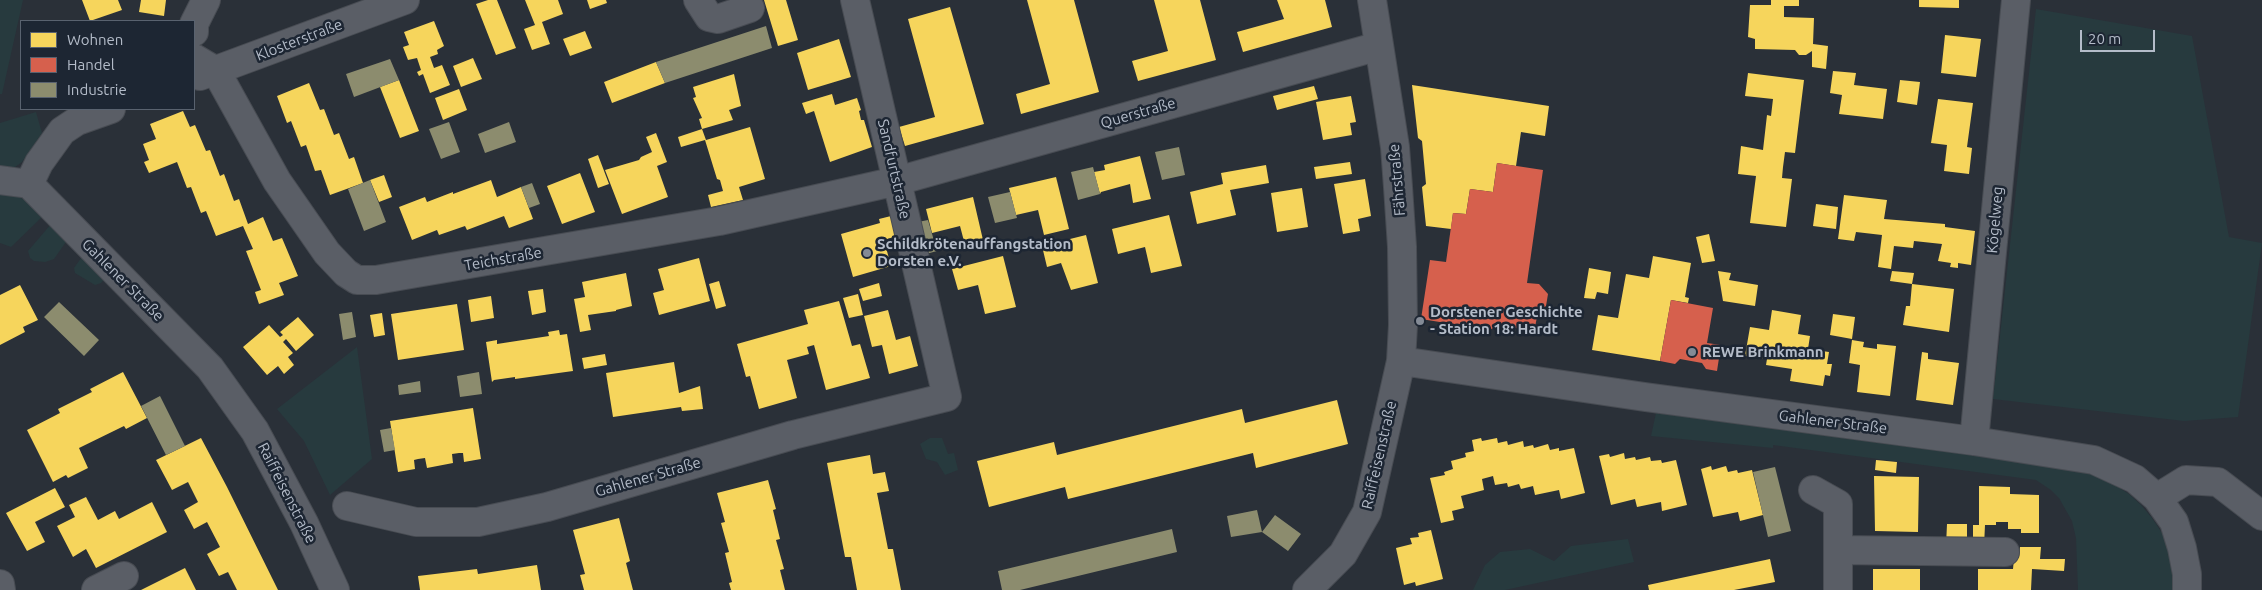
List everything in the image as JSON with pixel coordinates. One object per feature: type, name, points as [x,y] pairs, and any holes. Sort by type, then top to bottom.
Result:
[{"type":"street","points":[[195,22],[206,0]]},
{"type":"street","name":"Klosterstraße","points":[[201,69],[405,0]]},
{"type":"street","points":[[698,0],[709,17],[718,19],[750,8]]},
{"type":"street","name":"Sandfurtstraße","points":[[855,0],[946,397]]},
{"type":"street","name":"Fährstraße","points":[[1372,0],[1395,147],[1400,212],[1403,325],[1401,361]]},
{"type":"street","name":"Kögelweg","points":[[1974,440],[2016,0]]},
{"type":"street","name":"Querstraße","points":[[897,181],[1379,46]]},
{"type":"street","name":"Teichstraße","points":[[201,69],[327,253],[346,273],[357,280],[394,278],[719,222],[897,181]]},
{"type":"street","points":[[0,180],[29,184],[39,163],[62,131],[77,121],[108,110]]},
{"type":"street","name":"Gahlener Straße","points":[[29,184],[210,368],[233,400]]},
{"type":"street","name":"Gahlener Straße","points":[[1401,361],[1636,396],[1974,440],[2094,460],[2135,479],[2157,498],[2174,522],[2184,557],[2187,590]]},
{"type":"street","name":"Raiffeisenstraße","points":[[1307,590],[1343,554],[1367,512],[1401,361]]},
{"type":"street","name":"Gahlener Straße","points":[[347,506],[416,522],[478,522],[547,507],[793,435],[946,397]]},
{"type":"street","name":"Raiffeisenstraße","points":[[233,400],[255,431],[304,523],[335,590]]},
{"type":"street","points":[[2157,498],[2186,480],[2218,482],[2262,516]]},
{"type":"street","points":[[1813,490],[1838,504],[1838,590]]},
{"type":"street","points":[[1838,550],[2006,552]]},
{"type":"street","points":[[96,590],[124,576]]},
{"type":"street","points":[[0,584],[1,590]]},
{"type":"green space","points":[[0,0],[23,0],[2,94],[0,94]]},
{"type":"green space","points":[[2036,9],[2192,36],[2229,237],[2262,243],[2238,417],[2184,421],[1993,399]]},
{"type":"green space","points":[[36,112],[42,133],[22,162],[15,167],[0,167],[0,123]]},
{"type":"green space","points":[[0,190],[17,194],[43,216],[11,247],[0,243]]},
{"type":"green space","points":[[52,223],[68,239],[54,259],[45,262],[34,261],[30,258],[28,251]]},
{"type":"green space","points":[[84,254],[107,276],[101,283],[95,285],[75,273],[74,268]]},
{"type":"green space","points":[[357,347],[372,459],[330,495],[304,441],[277,409]]},
{"type":"green space","points":[[1656,413],[2062,466],[2088,473],[2110,482],[2129,494],[2152,518],[2162,533],[2169,550],[2174,590],[2078,590],[2076,538],[2072,521],[2059,498],[2036,480],[1773,445],[1773,448],[1651,436]]},
{"type":"green space","points":[[930,438],[942,438],[948,454],[954,453],[958,470],[945,475],[937,462],[926,459],[920,444]]},
{"type":"green space","points":[[1628,539],[1634,562],[1505,590],[1473,590],[1485,565],[1500,552],[1530,549],[1554,561],[1571,546]]},
{"type":"building: Wohnen","points":[[82,0],[118,0],[122,10],[90,20]]},
{"type":"building: Wohnen","points":[[141,0],[166,0],[164,16],[139,12]]},
{"type":"building: Wohnen","points":[[488,0],[497,0],[516,48],[496,55],[476,4]]},
{"type":"building: Wohnen","points":[[525,0],[558,0],[563,14],[542,22],[550,44],[532,50],[524,29],[535,25]]},
{"type":"building: Wohnen","points":[[587,0],[606,0],[607,3],[590,9]]},
{"type":"building: Wohnen","points":[[764,0],[786,0],[798,40],[778,46]]},
{"type":"building: Wohnen","points":[[1027,0],[1074,0],[1099,92],[1021,114],[1016,94],[1050,84]]},
{"type":"building: Wohnen","points":[[1154,0],[1200,0],[1216,60],[1138,81],[1132,61],[1168,51]]},
{"type":"building: Wohnen","points":[[1277,0],[1325,0],[1332,27],[1243,52],[1237,32],[1284,19]]},
{"type":"building: Wohnen","points":[[1771,0],[1799,0],[1799,6],[1784,6],[1784,17],[1814,18],[1813,44],[1828,46],[1826,69],[1812,67],[1812,51],[1806,55],[1799,55],[1795,50],[1755,49],[1755,39],[1748,37],[1750,5],[1771,5]]},
{"type":"building: Wohnen","points":[[1919,0],[1959,0],[1959,8],[1919,7]]},
{"type":"building: Wohnen","points":[[950,7],[984,124],[905,146],[899,127],[935,117],[908,19]]},
{"type":"building: Wohnen","points":[[434,21],[444,46],[437,50],[438,54],[430,57],[434,68],[442,65],[450,85],[430,93],[423,74],[419,76],[417,72],[421,70],[417,58],[408,60],[403,47],[409,45],[404,32]]},
{"type":"building: Wohnen","points":[[585,31],[592,48],[570,56],[563,39]]},
{"type":"building: Wohnen","points":[[1945,35],[1981,39],[1976,77],[1941,73]]},
{"type":"building: Wohnen","points":[[839,39],[851,77],[808,90],[797,53]]},
{"type":"building: Wohnen","points":[[473,58],[482,79],[461,87],[453,66]]},
{"type":"building: Wohnen","points":[[656,62],[665,83],[612,103],[604,82]]},
{"type":"building: Wohnen","points":[[1833,71],[1856,73],[1854,85],[1887,89],[1883,119],[1839,114],[1842,95],[1830,93]]},
{"type":"building: Wohnen","points":[[1748,73],[1804,80],[1795,153],[1785,152],[1783,167],[1782,178],[1792,179],[1786,227],[1750,223],[1756,176],[1738,174],[1741,146],[1763,150],[1767,115],[1771,116],[1773,99],[1745,96]]},
{"type":"building: Wohnen","points":[[734,74],[741,106],[729,110],[733,120],[702,129],[699,119],[702,118],[693,98],[696,97],[693,87]]},
{"type":"building: Wohnen","points":[[399,80],[419,131],[400,138],[380,87]]},
{"type":"building: Wohnen","points":[[1900,80],[1920,82],[1917,105],[1897,102]]},
{"type":"building: Wohnen","points":[[309,83],[320,110],[324,109],[334,135],[339,133],[349,159],[354,157],[363,183],[330,195],[321,170],[315,171],[306,145],[301,147],[291,121],[287,123],[277,96]]},
{"type":"building: Wohnen","points":[[1412,85],[1549,106],[1545,136],[1521,132],[1516,166],[1497,163],[1493,192],[1470,189],[1466,214],[1453,213],[1451,229],[1426,226],[1422,187],[1426,184],[1422,141],[1418,138]]},
{"type":"building: Wohnen","points":[[1314,86],[1318,99],[1277,110],[1273,96]]},
{"type":"building: Wohnen","points":[[459,89],[467,110],[443,120],[435,98]]},
{"type":"building: Wohnen","points":[[832,94],[835,105],[857,98],[861,110],[859,111],[861,120],[864,120],[872,147],[830,162],[814,111],[806,114],[802,103]]},
{"type":"building: Wohnen","points":[[1351,96],[1356,122],[1350,123],[1352,135],[1323,140],[1316,102]]},
{"type":"building: Wohnen","points":[[1938,99],[1973,103],[1967,147],[1972,148],[1969,174],[1944,171],[1947,145],[1931,143]]},
{"type":"building: Wohnen","points":[[183,111],[190,127],[195,125],[206,151],[210,150],[220,176],[224,174],[234,201],[239,199],[248,224],[263,217],[273,241],[282,238],[298,276],[279,283],[284,295],[259,304],[255,292],[261,290],[246,251],[253,249],[243,226],[216,236],[206,211],[201,213],[191,187],[187,188],[177,162],[149,173],[144,162],[149,160],[143,144],[156,139],[150,124]]},
{"type":"building: Wohnen","points":[[750,127],[765,179],[739,187],[743,200],[711,207],[708,195],[723,191],[720,180],[717,179],[705,140],[681,147],[678,137],[702,129],[706,140]]},
{"type":"building: Wohnen","points":[[656,133],[667,162],[657,166],[668,197],[622,214],[605,170],[639,160],[641,157],[652,152],[646,137]]},
{"type":"building: Wohnen","points":[[598,155],[609,184],[598,188],[588,159]]},
{"type":"building: Wohnen","points":[[1140,156],[1151,199],[1133,203],[1130,184],[1101,192],[1100,194],[1094,172],[1105,170],[1104,165]]},
{"type":"building: Wohnen","points":[[1350,162],[1352,174],[1316,179],[1314,167]]},
{"type":"building: Wohnen","points":[[1266,165],[1269,183],[1230,190],[1236,215],[1197,224],[1190,192],[1223,184],[1221,173]]},
{"type":"building: Wohnen","points":[[580,173],[595,212],[562,224],[547,186]]},
{"type":"building: Wohnen","points":[[384,175],[392,197],[379,202],[370,180]]},
{"type":"building: Wohnen","points":[[1056,177],[1069,229],[1044,235],[1038,210],[1016,215],[1009,188]]},
{"type":"building: Wohnen","points":[[1365,179],[1371,216],[1358,219],[1360,231],[1343,234],[1334,184]]},
{"type":"building: Wohnen","points":[[491,180],[497,197],[521,187],[533,219],[509,228],[504,216],[467,230],[465,226],[439,235],[437,230],[412,240],[399,207],[425,197],[427,202]]},
{"type":"building: Wohnen","points":[[1302,188],[1308,227],[1277,232],[1271,193]]},
{"type":"building: Wohnen","points":[[1844,195],[1887,200],[1884,219],[1945,224],[1945,227],[1975,231],[1971,265],[1958,263],[1958,268],[1950,267],[1951,263],[1938,261],[1942,244],[1914,241],[1913,248],[1894,246],[1891,269],[1878,267],[1882,235],[1856,232],[1854,241],[1838,239]]},
{"type":"building: Wohnen","points":[[973,197],[983,240],[965,245],[960,226],[932,233],[926,209]]},
{"type":"building: Wohnen","points":[[1816,204],[1838,207],[1836,229],[1813,226]]},
{"type":"building: Wohnen","points":[[1169,215],[1182,266],[1151,273],[1145,247],[1118,254],[1112,229]]},
{"type":"building: Wohnen","name":"Schildkrötenauffangstation Dorsten e.V.","points":[[891,216],[897,236],[884,240],[891,266],[853,277],[841,234],[880,223],[879,219]]},
{"type":"building: Wohnen","points":[[1709,234],[1715,261],[1702,263],[1696,237]]},
{"type":"building: Wohnen","points":[[1086,235],[1098,283],[1071,290],[1061,263],[1047,267],[1042,246]]},
{"type":"building: Wohnen","points":[[1003,256],[1016,307],[985,314],[978,285],[958,290],[952,269]]},
{"type":"building: Wohnen","points":[[1653,256],[1691,263],[1685,297],[1689,298],[1688,303],[1671,300],[1660,361],[1592,350],[1598,315],[1618,318],[1626,274],[1649,278]]},
{"type":"building: Wohnen","points":[[699,258],[710,301],[659,315],[653,293],[664,290],[658,269]]},
{"type":"building: Wohnen","points":[[1589,268],[1611,272],[1608,294],[1597,292],[1595,299],[1584,298]]},
{"type":"building: Wohnen","points":[[1718,271],[1731,273],[1729,280],[1758,285],[1755,306],[1723,301]]},
{"type":"building: Wohnen","points":[[1892,271],[1914,273],[1912,284],[1890,281]]},
{"type":"building: Wohnen","points":[[626,273],[632,306],[616,311],[588,315],[591,330],[580,332],[574,299],[585,297],[582,282]]},
{"type":"building: Wohnen","points":[[719,281],[726,306],[716,309],[709,284]]},
{"type":"building: Wohnen","points":[[879,283],[882,296],[863,301],[859,289]]},
{"type":"building: Wohnen","points":[[1912,284],[1954,289],[1949,332],[1903,325],[1906,306],[1910,306]]},
{"type":"building: Wohnen","points":[[20,285],[38,320],[23,327],[25,332],[0,345],[0,295]]},
{"type":"building: Wohnen","points":[[543,289],[546,312],[532,315],[528,291]]},
{"type":"building: Wohnen","points":[[858,294],[863,315],[849,318],[843,298]]},
{"type":"building: Wohnen","points":[[491,296],[494,318],[471,322],[468,300]]},
{"type":"building: Wohnen","points":[[839,301],[852,346],[860,344],[870,378],[826,390],[814,345],[807,347],[809,354],[787,360],[797,398],[759,409],[750,376],[746,377],[737,344],[808,324],[804,310]]},
{"type":"building: Wohnen","points":[[457,304],[464,350],[398,360],[391,314]]},
{"type":"building: Wohnen","points":[[888,310],[896,340],[910,336],[918,366],[889,374],[882,345],[872,347],[864,316]]},
{"type":"building: Wohnen","points":[[1772,310],[1801,315],[1798,334],[1810,336],[1808,349],[1829,352],[1827,364],[1832,364],[1830,376],[1825,375],[1823,386],[1790,381],[1792,369],[1766,365],[1767,359],[1745,356],[1750,327],[1769,330]]},
{"type":"building: Wohnen","points":[[382,313],[385,335],[374,337],[370,315]]},
{"type":"building: Wohnen","points":[[1833,314],[1855,317],[1852,339],[1830,335]]},
{"type":"building: Wohnen","points":[[298,317],[314,335],[296,351],[286,339],[283,342],[293,353],[288,357],[294,365],[284,374],[278,366],[267,375],[243,347],[269,325],[280,337],[283,335],[280,332]]},
{"type":"building: Wohnen","points":[[559,330],[560,335],[567,334],[573,371],[515,379],[515,377],[494,380],[492,382],[486,342],[497,340],[497,344],[549,336],[548,332]]},
{"type":"building: Wohnen","points":[[1852,340],[1864,342],[1863,347],[1877,349],[1877,344],[1896,346],[1890,396],[1857,392],[1860,365],[1849,363]]},
{"type":"building: Wohnen","points":[[1922,352],[1928,353],[1928,359],[1959,363],[1953,405],[1916,400]]},
{"type":"building: Wohnen","points":[[605,354],[607,365],[584,369],[582,358]]},
{"type":"building: Wohnen","points":[[674,362],[679,393],[700,386],[703,409],[682,411],[681,407],[613,417],[606,373]]},
{"type":"building: Wohnen","points":[[123,372],[147,418],[126,429],[124,426],[79,448],[88,468],[68,478],[66,475],[53,482],[27,430],[60,413],[58,409],[92,392],[90,389]]},
{"type":"building: Wohnen","points":[[1337,400],[1348,444],[1256,468],[1253,453],[1068,499],[1065,487],[989,507],[977,461],[1054,442],[1057,455],[1242,409],[1245,423]]},
{"type":"building: Wohnen","points":[[473,408],[481,459],[464,462],[463,453],[452,454],[453,463],[427,468],[425,458],[418,459],[414,460],[415,469],[398,472],[390,421]]},
{"type":"building: Wohnen","points":[[201,438],[278,590],[237,590],[228,572],[219,576],[207,554],[220,547],[207,522],[194,529],[184,510],[198,502],[188,482],[172,490],[156,460]]},
{"type":"building: Wohnen","points":[[1481,438],[1482,441],[1497,438],[1498,443],[1507,441],[1508,445],[1523,441],[1524,447],[1533,445],[1534,448],[1548,444],[1550,450],[1559,448],[1559,451],[1574,448],[1585,493],[1561,499],[1559,490],[1535,495],[1533,486],[1521,489],[1519,484],[1508,487],[1507,483],[1495,485],[1493,476],[1482,479],[1484,490],[1461,496],[1464,508],[1452,511],[1454,520],[1441,523],[1430,478],[1445,475],[1444,472],[1453,469],[1451,461],[1466,457],[1465,453],[1474,451],[1472,440]]},
{"type":"building: Wohnen","points":[[1624,453],[1625,459],[1635,457],[1636,460],[1650,457],[1651,461],[1661,460],[1662,463],[1676,460],[1687,505],[1662,511],[1661,502],[1637,507],[1635,499],[1611,505],[1599,456],[1609,454],[1610,457]]},
{"type":"building: Wohnen","points":[[870,455],[873,474],[885,472],[889,491],[877,493],[888,549],[893,549],[901,590],[857,590],[851,557],[845,557],[827,463]]},
{"type":"building: Wohnen","points":[[1876,460],[1897,462],[1896,473],[1875,470]]},
{"type":"building: Wohnen","points":[[1711,466],[1712,470],[1726,466],[1728,472],[1737,470],[1738,473],[1752,470],[1763,515],[1740,521],[1738,512],[1713,517],[1701,469]]},
{"type":"building: Wohnen","points":[[1874,476],[1919,477],[1918,532],[1875,531]]},
{"type":"building: Wohnen","points":[[768,480],[776,509],[773,510],[780,539],[776,540],[784,569],[780,570],[785,590],[731,590],[729,583],[732,582],[725,553],[729,552],[721,523],[725,522],[717,493]]},
{"type":"building: Wohnen","points":[[1979,486],[2010,487],[2010,494],[2039,495],[2039,533],[2021,533],[2021,529],[2008,529],[2008,522],[1996,522],[1996,525],[1985,525],[1984,546],[1973,546],[1973,525],[1979,525]]},
{"type":"building: Wohnen","points":[[55,488],[65,507],[35,522],[45,542],[27,551],[6,513]]},
{"type":"building: Wohnen","points":[[86,497],[98,520],[115,511],[119,519],[152,502],[167,532],[96,568],[86,549],[73,557],[57,526],[75,517],[69,505]]},
{"type":"building: Wohnen","points":[[619,518],[630,561],[626,563],[633,590],[584,590],[580,575],[585,574],[573,530]]},
{"type":"building: Wohnen","points":[[1947,524],[1967,524],[1967,546],[1946,546]]},
{"type":"building: Wohnen","points":[[1431,530],[1443,579],[1416,586],[1415,582],[1404,585],[1396,548],[1412,544],[1410,538],[1419,537],[1418,533]]},
{"type":"building: Wohnen","points":[[2020,547],[2041,547],[2040,559],[2065,559],[2064,571],[2032,569],[2031,590],[1978,590],[1978,569],[2013,569],[2014,558],[2019,558]]},
{"type":"building: Wohnen","points":[[1770,559],[1775,582],[1734,590],[1649,590],[1648,585]]},
{"type":"building: Wohnen","points":[[537,565],[541,590],[420,590],[418,576],[477,569],[478,574]]},
{"type":"building: Wohnen","points":[[185,568],[196,590],[141,590]]},
{"type":"building: Wohnen","points":[[1873,569],[1920,569],[1920,590],[1873,590]]},
{"type":"building: Handel","points":[[1497,163],[1543,170],[1527,283],[1539,284],[1548,294],[1546,306],[1538,312],[1535,327],[1531,331],[1515,328],[1512,324],[1508,328],[1496,326],[1490,330],[1421,319],[1430,260],[1446,262],[1453,213],[1466,214],[1470,189],[1493,192]]},
{"type":"building: Handel","points":[[1671,300],[1713,308],[1707,343],[1721,345],[1717,371],[1706,369],[1702,363],[1680,359],[1675,364],[1660,361]]},
{"type":"building: Industrie","points":[[766,26],[772,48],[665,83],[656,62]]},
{"type":"building: Industrie","points":[[390,59],[399,80],[354,97],[346,74]]},
{"type":"building: Industrie","points":[[449,122],[460,152],[441,159],[429,129]]},
{"type":"building: Industrie","points":[[509,122],[516,142],[485,153],[478,134]]},
{"type":"building: Industrie","points":[[1179,147],[1185,175],[1162,180],[1155,152]]},
{"type":"building: Industrie","points":[[1093,167],[1100,194],[1078,200],[1071,172]]},
{"type":"building: Industrie","points":[[370,180],[386,222],[364,231],[348,189]]},
{"type":"building: Industrie","points":[[532,183],[540,204],[529,208],[521,187]]},
{"type":"building: Industrie","points":[[1010,192],[1017,218],[995,223],[988,197]]},
{"type":"building: Industrie","points":[[928,220],[937,251],[926,254],[918,222]]},
{"type":"building: Industrie","points":[[59,302],[99,340],[84,356],[44,317]]},
{"type":"building: Industrie","points":[[352,312],[356,337],[343,340],[339,314]]},
{"type":"building: Industrie","points":[[479,372],[482,394],[460,397],[457,376]]},
{"type":"building: Industrie","points":[[420,381],[421,392],[399,395],[398,385]]},
{"type":"building: Industrie","points":[[160,396],[185,446],[166,455],[141,406]]},
{"type":"building: Industrie","points":[[391,428],[395,450],[384,452],[380,430]]},
{"type":"building: Industrie","points":[[1775,467],[1791,531],[1768,537],[1753,472]]},
{"type":"building: Industrie","points":[[1257,510],[1262,532],[1231,537],[1227,516]]},
{"type":"building: Industrie","points":[[1275,515],[1301,534],[1288,551],[1262,532]]},
{"type":"building: Industrie","points":[[1172,529],[1177,552],[1020,590],[1002,590],[998,571]]},
{"type":"place","name":"Schildkrötenauffangstation Dorsten e.V.","points":[[867,253]]},
{"type":"place","name":"Dorstener Geschichte - Station 18: Hardt","points":[[1420,321]]},
{"type":"place","name":"REWE Brinkmann","points":[[1692,352]]}]
